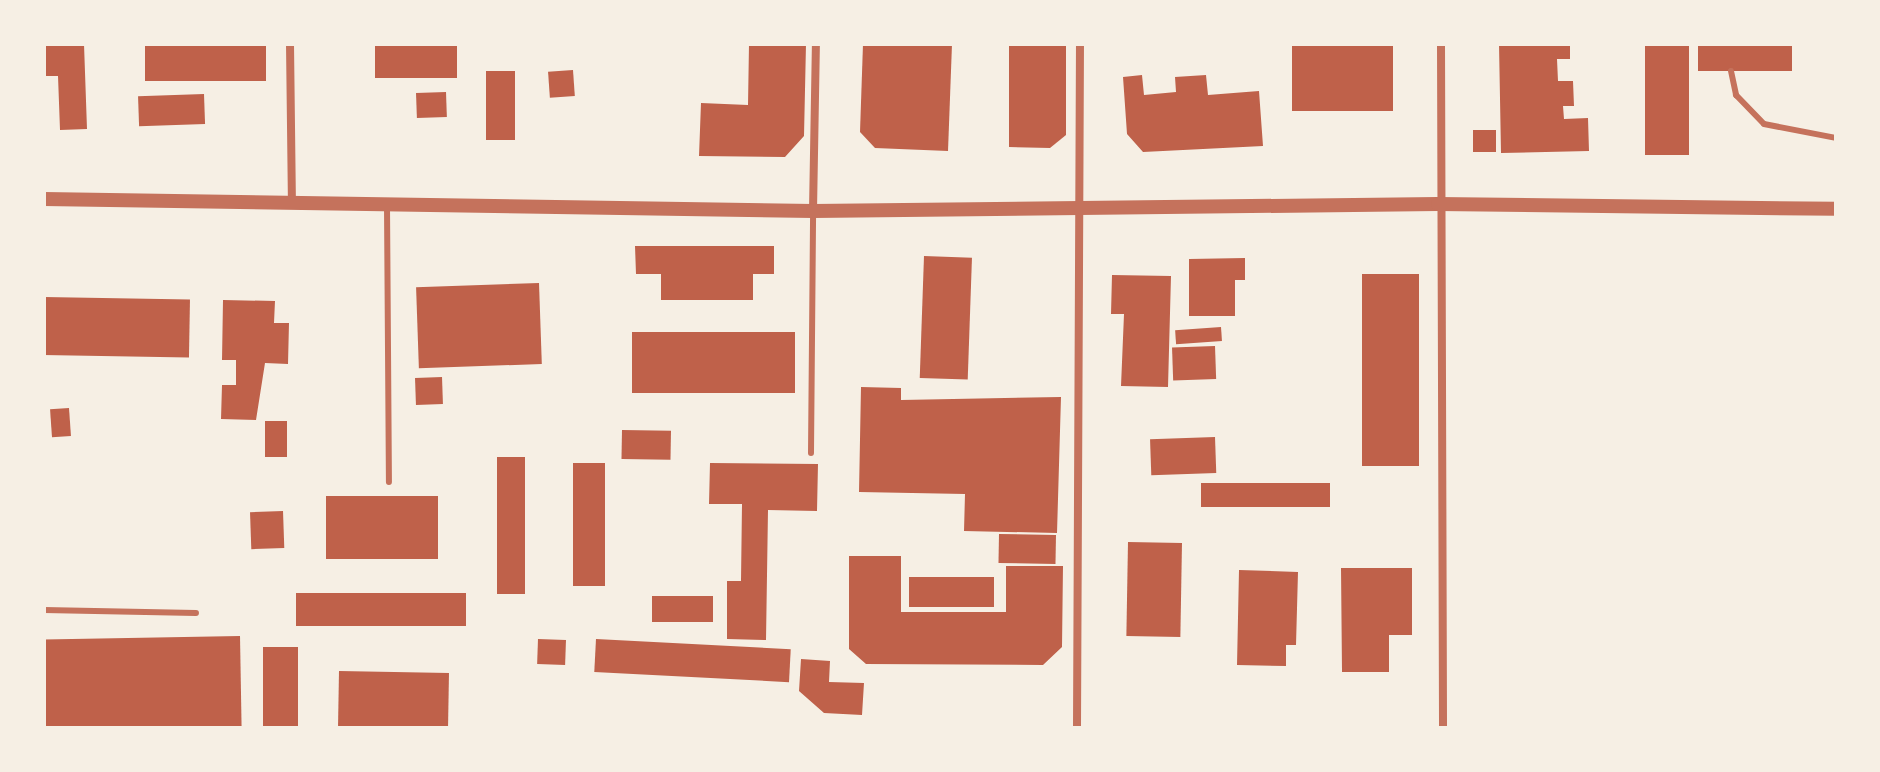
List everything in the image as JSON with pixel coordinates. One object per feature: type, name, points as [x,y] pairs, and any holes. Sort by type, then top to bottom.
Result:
[{"type":"street","points":[[290,44],[292,202]]},
{"type":"street","points":[[813,211],[816,44]]},
{"type":"street","points":[[1077,728],[1080,44]]},
{"type":"street","points":[[1441,44],[1438,204],[1443,728]]},
{"type":"street","points":[[44,199],[813,211],[1078,211],[1438,204],[1836,209]]},
{"type":"lane","points":[[1731,71],[1736,95],[1764,124],[1836,138]]},
{"type":"lane","points":[[387,204],[389,482]]},
{"type":"lane","points":[[811,453],[813,211]]},
{"type":"lane","points":[[44,610],[196,613]]},
{"type":"building","points":[[44,44],[84,44],[87,129],[60,130],[58,76],[44,76]]},
{"type":"building","points":[[145,44],[266,44],[266,81],[145,81]]},
{"type":"building","points":[[375,44],[457,44],[457,78],[375,78]]},
{"type":"building","points":[[749,44],[806,44],[804,136],[785,157],[699,156],[701,103],[748,105]]},
{"type":"building","points":[[863,44],[952,44],[948,151],[875,148],[860,132]]},
{"type":"building","points":[[1009,44],[1066,44],[1066,135],[1050,148],[1009,147]]},
{"type":"building","points":[[1292,44],[1393,44],[1393,111],[1292,111]]},
{"type":"building","points":[[1499,44],[1570,44],[1570,59],[1557,59],[1558,81],[1573,81],[1574,106],[1563,106],[1564,119],[1588,118],[1589,151],[1501,153]]},
{"type":"building","points":[[1645,44],[1689,44],[1689,155],[1645,155]]},
{"type":"building","points":[[1698,44],[1792,44],[1792,71],[1698,71]]},
{"type":"building","points":[[573,70],[575,96],[550,98],[548,72]]},
{"type":"building","points":[[486,71],[515,71],[515,140],[486,140]]},
{"type":"building","points":[[1142,75],[1144,95],[1176,92],[1175,77],[1206,75],[1208,95],[1259,91],[1263,146],[1143,152],[1127,134],[1123,77]]},
{"type":"building","points":[[446,92],[447,117],[417,118],[416,93]]},
{"type":"building","points":[[204,94],[205,124],[139,126],[138,96]]},
{"type":"building","points":[[1473,130],[1496,130],[1496,152],[1473,152]]},
{"type":"building","points":[[635,246],[774,246],[774,274],[753,274],[753,300],[661,300],[661,274],[636,274]]},
{"type":"building","points":[[924,256],[972,258],[968,380],[920,378]]},
{"type":"building","points":[[1245,258],[1245,280],[1235,280],[1235,316],[1189,316],[1189,259]]},
{"type":"building","points":[[1362,274],[1419,274],[1419,466],[1362,466]]},
{"type":"building","points":[[1112,275],[1171,276],[1168,387],[1121,386],[1124,314],[1111,314]]},
{"type":"building","points":[[539,283],[542,364],[419,368],[416,287]]},
{"type":"building","points":[[44,297],[190,300],[189,358],[44,355]]},
{"type":"building","points":[[223,300],[275,301],[274,323],[289,323],[288,364],[265,363],[256,420],[221,419],[222,385],[236,385],[236,360],[222,360]]},
{"type":"building","points":[[1221,327],[1222,341],[1176,344],[1175,330]]},
{"type":"building","points":[[632,332],[795,332],[795,393],[632,393]]},
{"type":"building","points":[[1215,346],[1216,379],[1173,380],[1172,348]]},
{"type":"building","points":[[442,377],[443,404],[416,405],[415,378]]},
{"type":"building","points":[[861,387],[901,388],[901,400],[1061,397],[1057,533],[964,531],[965,494],[859,492]]},
{"type":"building","points":[[69,408],[71,436],[52,437],[50,409]]},
{"type":"building","points":[[265,421],[287,421],[287,457],[265,457]]},
{"type":"building","points":[[622,430],[671,431],[670,460],[621,459]]},
{"type":"building","points":[[1215,437],[1216,473],[1151,475],[1150,439]]},
{"type":"building","points":[[497,457],[525,457],[525,594],[497,594]]},
{"type":"building","points":[[573,463],[605,463],[605,586],[573,586]]},
{"type":"building","points":[[710,463],[818,464],[817,511],[768,510],[766,640],[727,639],[727,581],[741,581],[742,504],[709,504]]},
{"type":"building","points":[[1201,483],[1330,483],[1330,507],[1201,507]]},
{"type":"building","points":[[326,496],[438,496],[438,559],[326,559]]},
{"type":"building","points":[[283,511],[284,548],[251,549],[250,512]]},
{"type":"building","points":[[999,534],[1056,535],[1055,564],[998,563]]},
{"type":"building","points":[[1128,542],[1182,543],[1180,637],[1126,636]]},
{"type":"building","points":[[849,556],[901,556],[901,612],[1006,612],[1006,566],[1063,566],[1062,647],[1043,665],[866,664],[849,649]]},
{"type":"building","points":[[1341,568],[1412,568],[1412,635],[1389,635],[1389,672],[1342,672]]},
{"type":"building","points":[[1239,570],[1298,572],[1296,645],[1286,645],[1286,666],[1237,665]]},
{"type":"building","points":[[909,577],[994,577],[994,607],[909,607]]},
{"type":"building","points":[[296,593],[466,593],[466,626],[296,626]]},
{"type":"building","points":[[652,596],[713,596],[713,622],[652,622]]},
{"type":"building","points":[[240,636],[242,728],[46,728],[44,639]]},
{"type":"building","points":[[538,639],[566,640],[565,665],[537,664]]},
{"type":"building","points":[[596,639],[791,649],[789,682],[594,672]]},
{"type":"building","points":[[263,647],[298,647],[298,728],[263,728]]},
{"type":"building","points":[[801,659],[830,661],[829,682],[864,683],[862,715],[824,713],[799,691]]},
{"type":"building","points":[[339,671],[449,673],[448,728],[338,728]]}]
